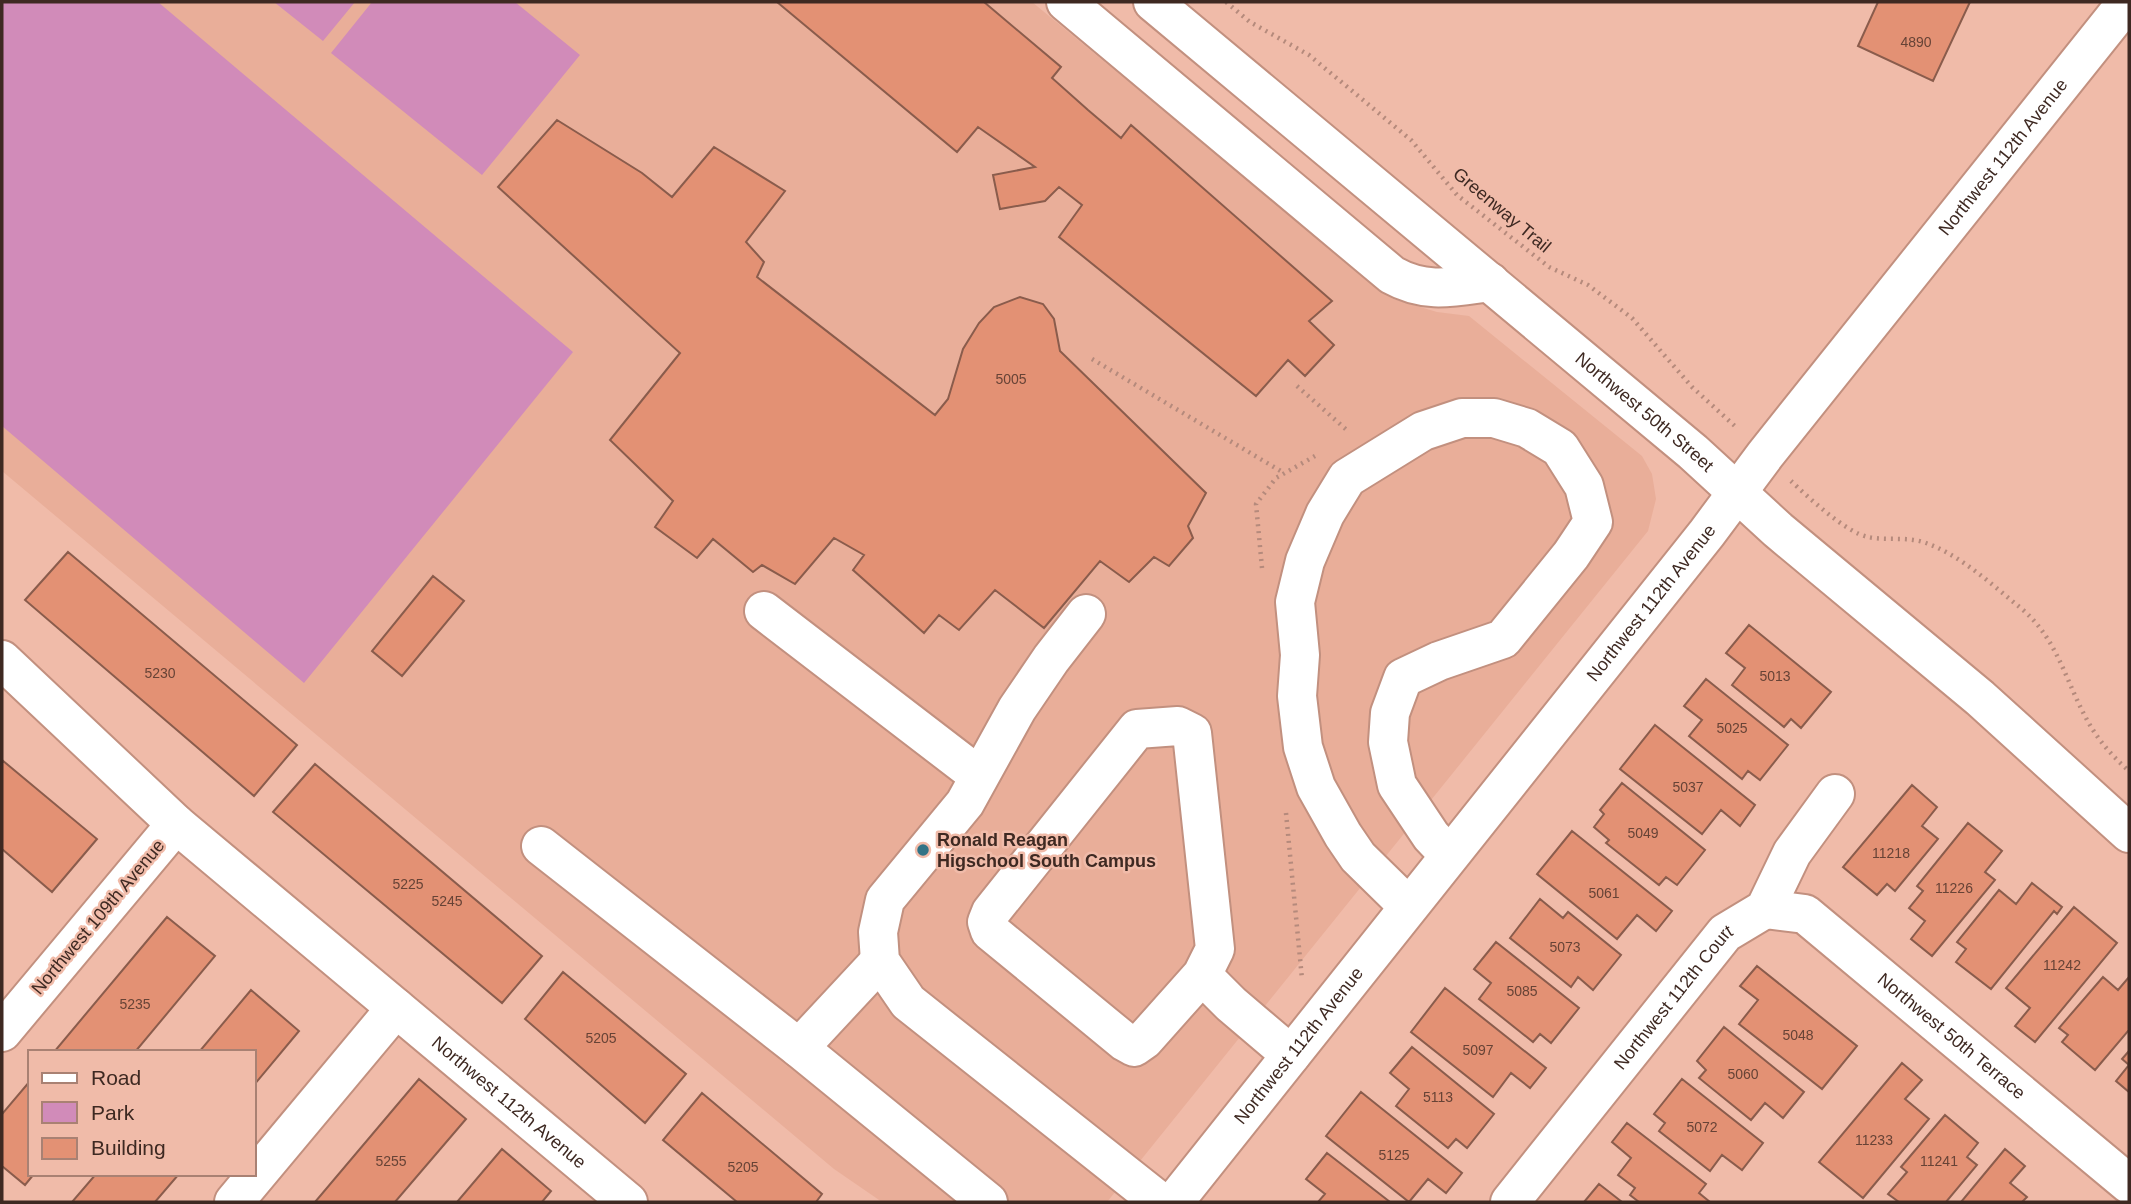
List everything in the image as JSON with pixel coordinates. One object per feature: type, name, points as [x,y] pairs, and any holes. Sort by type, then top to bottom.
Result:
[{"type":"street","points":[[1066,2],[1392,275],[1420,287],[1444,288],[1490,282]]},
{"type":"street","name":"Northwest 50th Street","points":[[1153,2],[1692,452],[1778,530],[1980,698],[2129,833]]},
{"type":"street","name":"Northwest 112th Avenue","points":[[1174,1202],[2127,2]]},
{"type":"street","points":[[1408,906],[1358,857],[1316,787],[1303,747],[1297,695],[1300,655],[1296,602],[1305,561],[1325,514],[1347,478],[1423,431],[1462,418],[1494,418],[1527,428],[1560,448],[1584,486],[1593,522],[1571,555],[1503,639],[1404,678],[1390,713],[1388,742],[1397,785],[1432,836],[1449,855]]},
{"type":"street","points":[[764,611],[979,776]]},
{"type":"street","points":[[1086,614],[1017,709],[965,803],[885,900],[878,932],[880,961],[908,1002],[1160,1202]]},
{"type":"street","name":"Northwest 109th Avenue","points":[[2,660],[176,824],[2,1032]]},
{"type":"street","points":[[1178,726],[1192,733],[1215,949],[1202,975],[1144,1040],[1134,1046],[1125,1042],[1000,941],[990,931],[987,922],[991,912],[1136,729],[1178,726]]},
{"type":"street","points":[[1765,909],[1792,853],[1835,794]]},
{"type":"street","name":"Northwest 112th Avenue","points":[[176,824],[622,1200]]},
{"type":"street","points":[[541,846],[799,1048],[988,1202]]},
{"type":"street","name":"Northwest 50th Terrace","points":[[1765,909],[1805,914],[2129,1184]]},
{"type":"street","name":"Northwest 112th Court","points":[[1510,1202],[1725,933],[1765,909]]},
{"type":"street","points":[[799,1048],[880,961]]},
{"type":"street","points":[[1202,975],[1231,1004],[1291,1055]]},
{"type":"street","points":[[256,1176],[396,1007]]},
{"type":"street","points":[[234,1202],[256,1176]]},
{"type":"path","name":"Greenway Trail","points":[[1226,2],[1250,22],[1309,55],[1411,140],[1457,195],[1549,267],[1588,285],[1632,318],[1684,379],[1724,416]]},
{"type":"path","points":[[1092,359],[1284,473]]},
{"type":"path","points":[[1297,386],[1352,434],[1342,440]]},
{"type":"path","points":[[1263,573],[1256,504],[1276,478],[1323,452]]},
{"type":"path","points":[[1804,494],[1856,534],[1923,542],[1940,549],[1983,578],[2033,619],[2053,646],[2093,731],[2129,771]]},
{"type":"path","points":[[1285,805],[1302,983]]},
{"type":"shaded area","name":"Ronald Reagan Higschool South Campus","points":[[2,2],[1032,2],[1393,299],[1437,312],[1469,316],[1642,456],[1652,474],[1656,499],[1648,531],[1107,1202],[882,1202],[834,1169],[2,471]]},
{"type":"green space","points":[[2,2],[158,2],[573,352],[304,683],[2,426]]},
{"type":"green space","points":[[274,2],[355,2],[323,41]]},
{"type":"green space","points":[[372,2],[515,2],[580,55],[482,175],[331,53]]},
{"type":"building","points":[[777,2],[984,2],[1061,67],[1052,78],[1088,110],[1121,138],[1131,125],[1332,301],[1309,321],[1334,345],[1305,376],[1288,360],[1256,396],[1059,237],[1082,205],[1059,187],[1045,201],[1000,209],[993,175],[1035,167],[978,127],[957,152]]},
{"type":"building","points":[[1878,2],[1970,2],[1933,81],[1858,46]]},
{"type":"building","points":[[557,120],[642,173],[672,197],[714,147],[785,191],[746,242],[764,262],[757,277],[935,415],[948,399],[963,349],[979,323],[994,307],[1020,297],[1043,304],[1054,319],[1060,351],[1206,493],[1188,526],[1193,538],[1169,566],[1154,557],[1129,582],[1100,561],[1044,628],[995,590],[959,630],[939,615],[924,633],[853,570],[864,555],[834,538],[795,584],[762,565],[753,572],[713,539],[697,558],[655,527],[673,501],[610,440],[680,353],[498,187]]},
{"type":"building","points":[[68,552],[297,745],[254,796],[25,600]]},
{"type":"building","points":[[433,576],[464,601],[402,676],[372,651]]},
{"type":"building","points":[[1749,625],[1831,692],[1801,728],[1791,719],[1784,727],[1732,685],[1745,668],[1726,653]]},
{"type":"building","points":[[1706,679],[1788,745],[1760,780],[1748,771],[1742,779],[1689,736],[1702,720],[1684,706]]},
{"type":"building","points":[[1655,725],[1755,805],[1740,826],[1721,810],[1702,834],[1620,769]]},
{"type":"building","points":[[2,760],[97,839],[52,892],[2,849]]},
{"type":"building","points":[[315,764],[542,956],[502,1003],[273,812]]},
{"type":"building","points":[[1622,783],[1705,850],[1677,885],[1666,877],[1659,885],[1606,843],[1609,840],[1594,827],[1604,814],[1600,810]]},
{"type":"building","points":[[1912,785],[1937,807],[1922,826],[1938,839],[1895,891],[1887,884],[1877,895],[1843,867]]},
{"type":"building","points":[[1968,823],[2002,851],[1985,872],[1995,880],[1932,956],[1911,939],[1925,921],[1909,908],[1923,891],[1917,886]]},
{"type":"building","points":[[1572,831],[1672,911],[1656,931],[1637,915],[1617,939],[1537,874]]},
{"type":"building","points":[[2032,883],[2062,907],[2057,914],[2054,911],[1991,989],[1956,962],[1966,949],[1957,942],[1999,890],[2016,904]]},
{"type":"building","points":[[1540,899],[1563,918],[1568,912],[1621,955],[1593,990],[1578,977],[1571,987],[1510,938]]},
{"type":"building","points":[[2074,907],[2117,943],[2035,1042],[2015,1026],[2030,1008],[2006,988]]},
{"type":"building","points":[[167,917],[215,956],[137,1050],[56,1050]]},
{"type":"building","points":[[1496,942],[1579,1008],[1551,1043],[1540,1034],[1533,1042],[1479,999],[1491,983],[1474,969]]},
{"type":"building","points":[[1757,966],[1857,1046],[1822,1089],[1739,1024],[1758,1000],[1740,986]]},
{"type":"building","points":[[563,972],[686,1074],[645,1123],[525,1019]]},
{"type":"building","points":[[2103,977],[2118,990],[2129,977],[2129,1030],[2095,1070],[2062,1042],[2068,1035],[2059,1028]]},
{"type":"building","points":[[1445,988],[1546,1068],[1530,1088],[1511,1073],[1493,1097],[1411,1032]]},
{"type":"building","points":[[251,990],[299,1031],[256,1083],[256,1050],[201,1050]]},
{"type":"building","points":[[1724,1027],[1804,1092],[1783,1118],[1765,1103],[1751,1120],[1699,1078],[1706,1070],[1697,1061]]},
{"type":"building","points":[[1412,1047],[1494,1114],[1467,1148],[1456,1139],[1448,1148],[1396,1106],[1409,1089],[1390,1073]]},
{"type":"building","points":[[2129,1051],[2129,1065],[2122,1059]]},
{"type":"building","points":[[1902,1063],[1922,1080],[1905,1099],[1929,1119],[1863,1198],[1819,1162]]},
{"type":"building","points":[[2129,1065],[2129,1092],[2116,1081]]},
{"type":"building","points":[[419,1079],[466,1119],[395,1202],[315,1202]]},
{"type":"building","points":[[1682,1079],[1763,1143],[1742,1170],[1722,1155],[1710,1171],[1659,1131],[1665,1123],[1654,1114]]},
{"type":"building","points":[[28,1083],[28,1176],[32,1176],[25,1185],[2,1166],[2,1114]]},
{"type":"building","points":[[1361,1092],[1462,1173],[1446,1193],[1428,1179],[1409,1202],[1326,1136]]},
{"type":"building","points":[[702,1093],[822,1194],[816,1202],[737,1202],[663,1140]]},
{"type":"building","points":[[1945,1115],[1978,1143],[1967,1157],[1977,1165],[1946,1202],[1899,1202],[1888,1194],[1907,1172],[1901,1167]]},
{"type":"building","points":[[1627,1123],[1706,1184],[1699,1193],[1710,1202],[1639,1202],[1630,1195],[1635,1188],[1618,1175],[1631,1158],[1612,1142]]},
{"type":"building","points":[[502,1149],[551,1191],[542,1202],[457,1202]]},
{"type":"building","points":[[2005,1149],[2025,1166],[2010,1183],[2027,1197],[2022,1202],[1961,1202]]},
{"type":"building","points":[[1327,1153],[1390,1202],[1318,1202],[1325,1194],[1306,1179]]},
{"type":"building","points":[[94,1176],[177,1176],[155,1202],[72,1202]]},
{"type":"building","points":[[1599,1184],[1622,1202],[1584,1202]]},
{"type":"place","name":"Ronald Reagan Higschool South Campus","points":[[923,850]]}]
